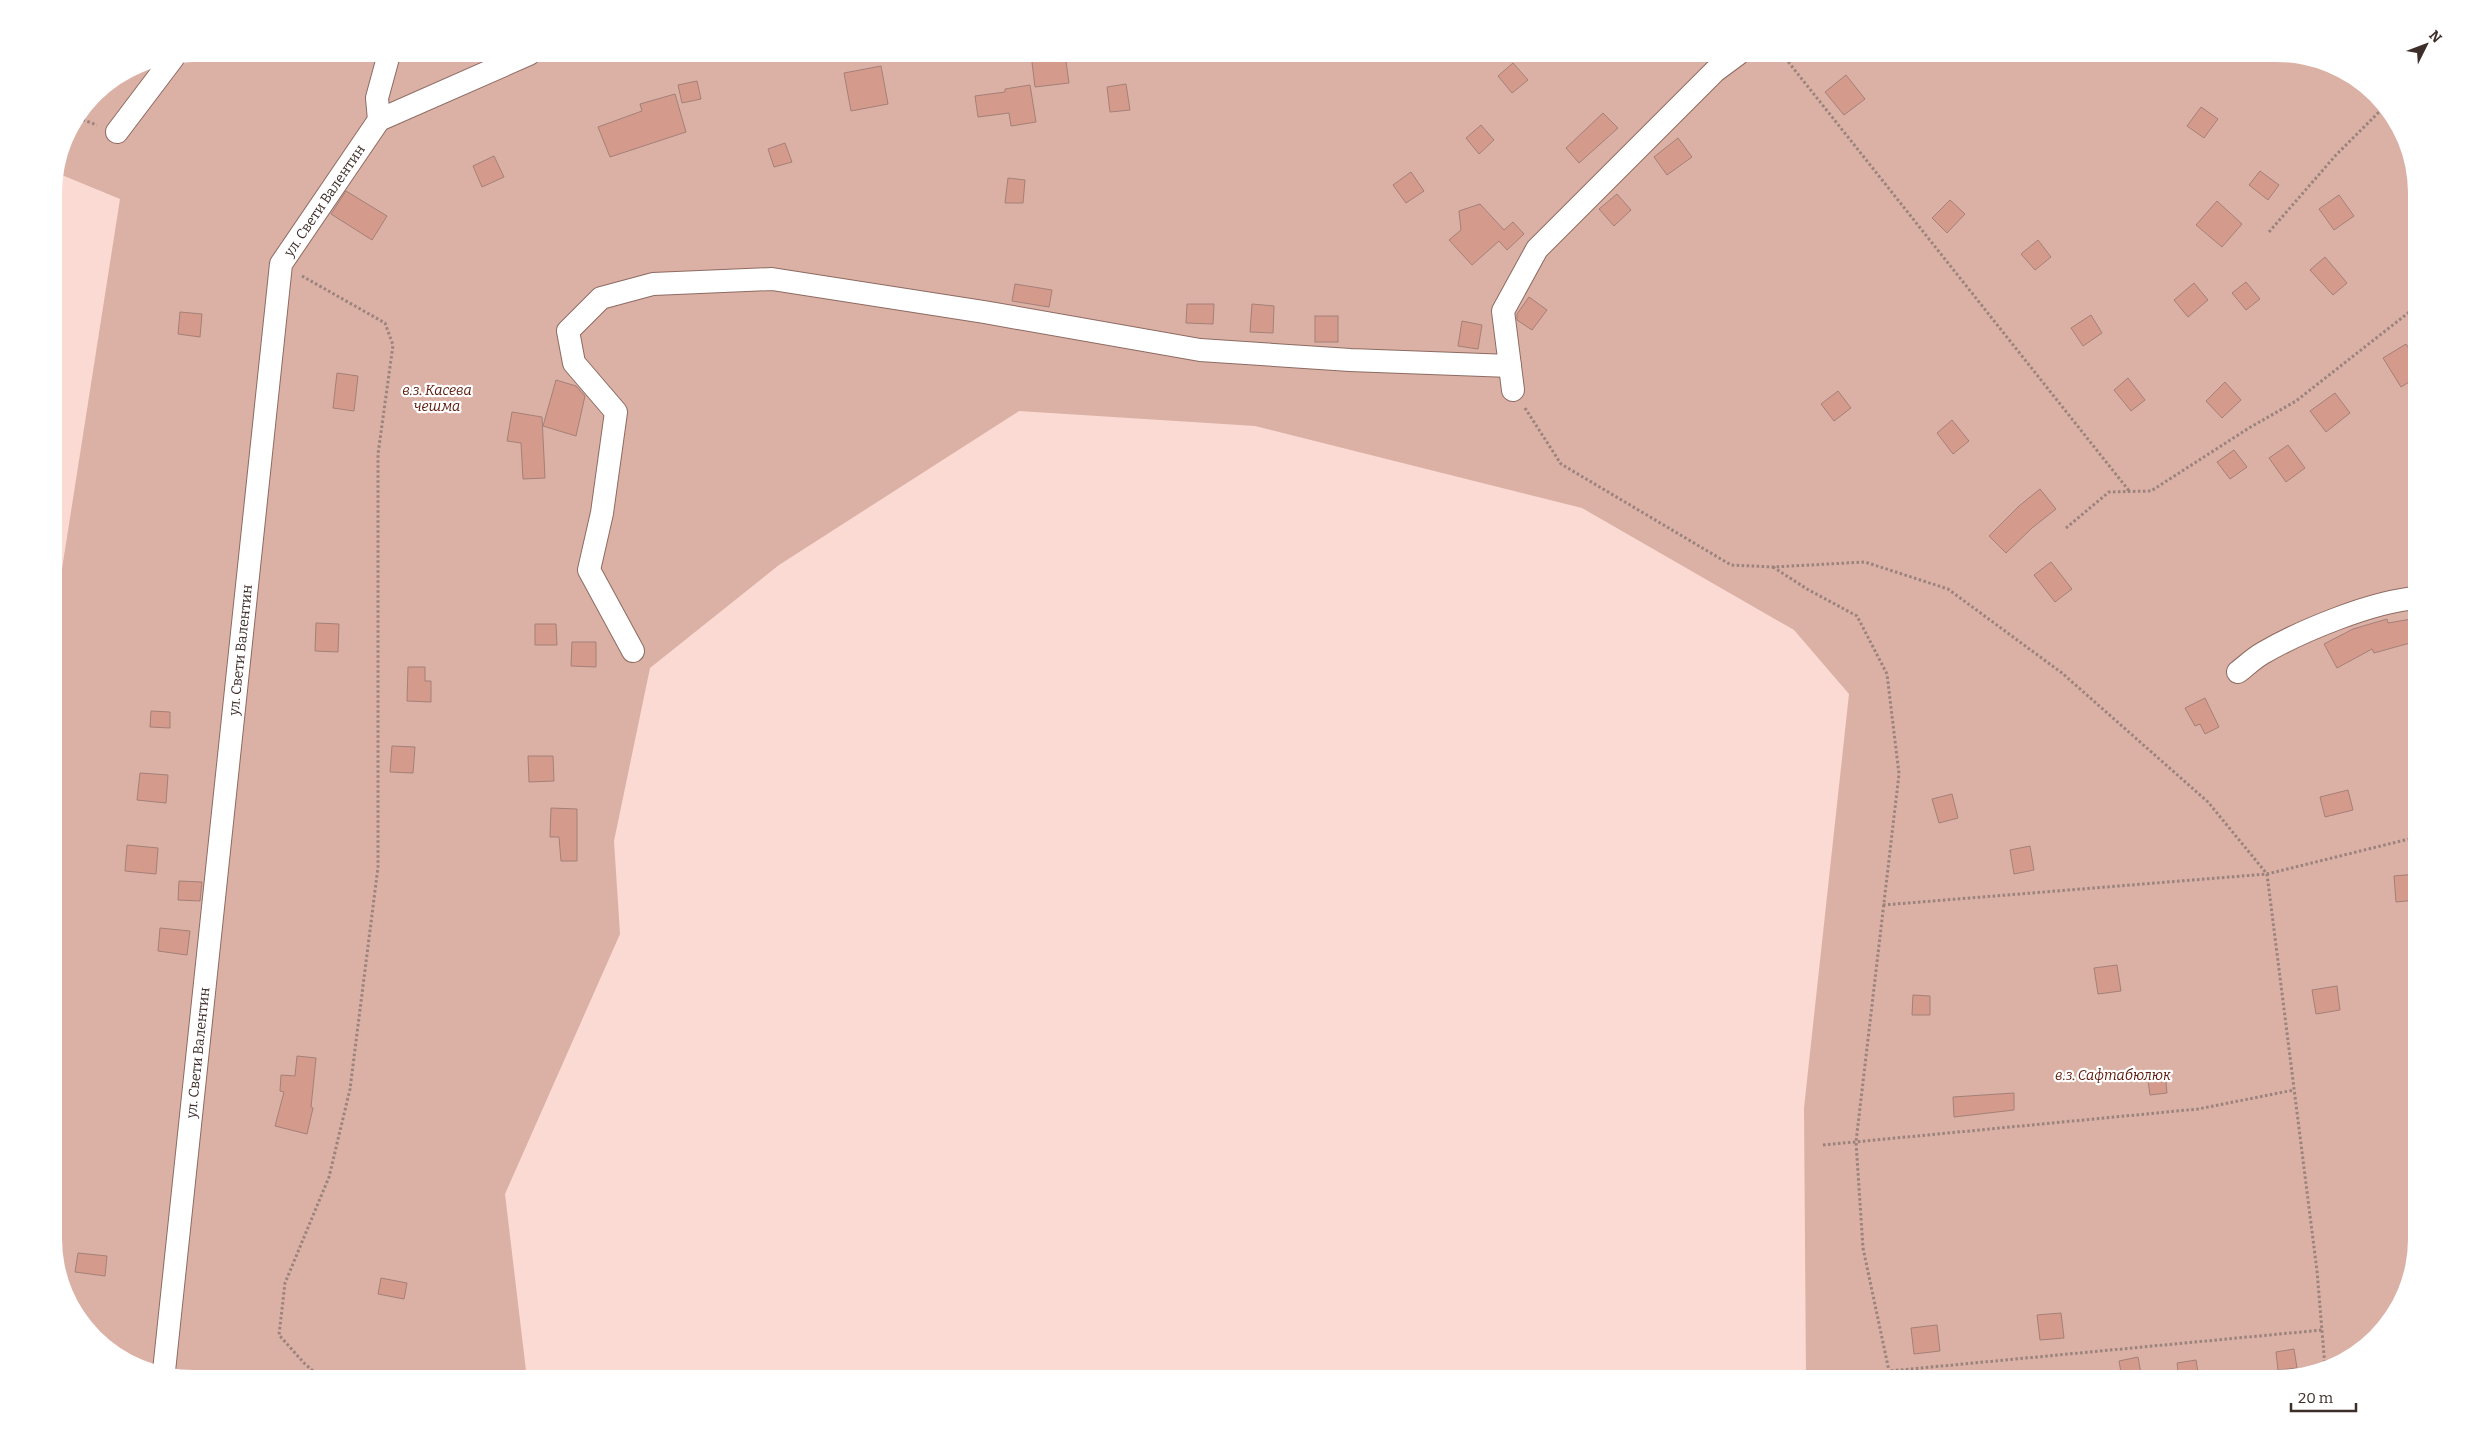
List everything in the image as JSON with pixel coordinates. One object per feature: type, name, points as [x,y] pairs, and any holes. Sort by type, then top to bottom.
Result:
[{"type":"street","points":[[386,62],[377,98],[379,120],[511,62]]},
{"type":"street","points":[[1514,390],[1503,311],[1537,248],[1715,71],[1727,62]]},
{"type":"street","points":[[116,132],[168,65]]},
{"type":"street","name":"ул. Свети Валентин","points":[[164,1367],[281,264],[379,120]]},
{"type":"street","points":[[633,651],[589,570],[602,513],[616,412],[574,363],[568,331],[600,298],[653,284],[772,279],[984,312],[1200,350],[1350,360],[1510,366]]},
{"type":"street","points":[[2238,672],[2261,654],[2283,642],[2350,615],[2408,599]]},
{"type":"path","points":[[1788,62],[2130,492]]},
{"type":"path","points":[[2269,232],[2336,155],[2379,112]]},
{"type":"path","points":[[281,264],[385,323],[393,345],[378,454],[378,867],[350,1089],[329,1177],[285,1283],[279,1335],[312,1370]]},
{"type":"path","points":[[2066,528],[2109,492],[2151,491],[2249,428],[2296,402],[2408,313]]},
{"type":"path","points":[[1514,390],[1561,464],[1731,565],[1773,567],[1865,562],[1948,589],[2062,673],[2201,796],[2267,874],[2325,1362]]},
{"type":"path","points":[[1773,567],[1807,589],[1857,616],[1887,674],[1899,774],[1856,1142],[1863,1248],[1889,1370]]},
{"type":"path","points":[[1883,905],[2267,874],[2408,839]]},
{"type":"path","points":[[1823,1145],[2198,1109],[2294,1090]]},
{"type":"path","points":[[1900,1370],[2322,1330]]},
{"type":"green space","name":"в.з. Касева чешма","points":[[193,62],[2278,62],[2312,67],[2328,72],[2357,90],[2370,101],[2386,121],[2402,151],[2408,185],[2408,1240],[2404,1274],[2399,1290],[2381,1319],[2357,1343],[2328,1361],[2295,1369],[1806,1370],[1804,1108],[1849,694],[1794,630],[1582,508],[1255,426],[1019,411],[779,565],[650,668],[614,841],[620,934],[505,1194],[526,1370],[193,1370],[159,1366],[143,1361],[128,1353],[101,1332],[80,1305],[72,1290],[67,1274],[63,1248],[63,563],[120,199],[64,176],[67,159],[76,135],[101,101],[128,80],[151,69]]},
{"type":"building","points":[[1032,62],[1066,62],[1069,83],[1035,87]]},
{"type":"building","points":[[1513,63],[1528,80],[1512,93],[1498,76]]},
{"type":"building","points":[[881,66],[888,104],[851,111],[844,73]]},
{"type":"building","points":[[1846,75],[1865,99],[1844,115],[1825,92]]},
{"type":"building","points":[[697,81],[701,99],[682,103],[678,85]]},
{"type":"building","points":[[1126,84],[1130,110],[1110,112],[1107,87]]},
{"type":"building","points":[[1030,85],[1036,122],[1011,126],[1009,113],[978,117],[975,96],[1005,92],[1005,89]]},
{"type":"building","points":[[675,94],[686,132],[610,157],[598,127],[642,111],[640,104]]},
{"type":"building","points":[[2201,107],[2218,119],[2204,138],[2187,126]]},
{"type":"building","points":[[1603,113],[1618,128],[1579,163],[1566,148]]},
{"type":"building","points":[[1481,125],[1494,140],[1479,154],[1466,138]]},
{"type":"building","points":[[1678,138],[1692,157],[1667,175],[1654,157]]},
{"type":"building","points":[[785,143],[792,162],[774,167],[768,149]]},
{"type":"building","points":[[494,156],[504,177],[482,187],[473,166]]},
{"type":"building","points":[[2260,171],[2279,185],[2268,200],[2249,185]]},
{"type":"building","points":[[1411,172],[1424,191],[1406,203],[1393,185]]},
{"type":"building","points":[[1008,178],[1025,180],[1023,203],[1005,203]]},
{"type":"building","points":[[346,191],[387,216],[372,240],[331,214]]},
{"type":"building","points":[[1617,194],[1631,210],[1614,226],[1599,209]]},
{"type":"building","points":[[2339,195],[2354,216],[2334,230],[2319,209]]},
{"type":"building","points":[[1950,200],[1965,214],[1947,233],[1932,218]]},
{"type":"building","points":[[2217,201],[2242,224],[2222,247],[2196,225]]},
{"type":"building","points":[[1480,204],[1504,230],[1513,222],[1524,234],[1507,250],[1499,241],[1472,265],[1449,240],[1461,230],[1459,211]]},
{"type":"building","points":[[2038,240],[2051,257],[2035,270],[2021,254]]},
{"type":"building","points":[[2325,257],[2347,283],[2333,295],[2310,270]]},
{"type":"building","points":[[2246,282],[2260,299],[2246,310],[2232,293]]},
{"type":"building","points":[[2194,283],[2208,300],[2188,317],[2174,300]]},
{"type":"building","points":[[1015,284],[1052,290],[1049,307],[1012,301]]},
{"type":"building","points":[[1529,297],[1547,310],[1532,330],[1517,320],[1517,314]]},
{"type":"building","points":[[1187,304],[1214,304],[1213,324],[1186,323]]},
{"type":"building","points":[[1252,304],[1274,306],[1273,333],[1250,332]]},
{"type":"building","points":[[180,312],[202,314],[200,337],[178,334]]},
{"type":"building","points":[[2091,315],[2102,333],[2083,346],[2071,328]]},
{"type":"building","points":[[1315,316],[1338,316],[1338,342],[1315,342]]},
{"type":"building","points":[[1462,321],[1482,325],[1478,349],[1458,346]]},
{"type":"building","points":[[2406,344],[2408,347],[2408,383],[2401,387],[2383,358]]},
{"type":"building","points":[[337,373],[358,376],[354,411],[333,408]]},
{"type":"building","points":[[2128,378],[2145,400],[2131,411],[2114,390]]},
{"type":"building","points":[[556,380],[576,386],[585,396],[576,436],[543,426]]},
{"type":"building","points":[[2225,382],[2241,400],[2222,418],[2206,401]]},
{"type":"building","points":[[1838,391],[1851,408],[1834,421],[1821,404]]},
{"type":"building","points":[[2335,393],[2350,413],[2326,432],[2310,411]]},
{"type":"building","points":[[512,412],[542,417],[545,478],[523,479],[521,443],[507,441]]},
{"type":"building","points":[[1952,420],[1969,441],[1953,454],[1937,433]]},
{"type":"building","points":[[2288,445],[2305,468],[2286,482],[2269,458]]},
{"type":"building","points":[[2234,450],[2247,467],[2230,479],[2217,462]]},
{"type":"building","points":[[2040,489],[2056,509],[2032,528],[2006,553],[1989,536],[2019,506]]},
{"type":"building","points":[[2051,562],[2072,589],[2055,602],[2034,575]]},
{"type":"building","points":[[2387,619],[2388,623],[2408,620],[2408,644],[2374,653],[2372,649],[2337,668],[2324,644],[2353,629]]},
{"type":"building","points":[[316,623],[339,624],[338,652],[315,651]]},
{"type":"building","points":[[535,624],[556,624],[557,645],[535,645]]},
{"type":"building","points":[[572,642],[596,642],[596,667],[571,666]]},
{"type":"building","points":[[408,667],[425,667],[425,681],[431,681],[431,702],[407,701]]},
{"type":"building","points":[[2205,698],[2219,727],[2205,734],[2200,724],[2195,726],[2185,708]]},
{"type":"building","points":[[151,711],[170,712],[170,728],[150,727]]},
{"type":"building","points":[[392,746],[415,747],[413,773],[390,772]]},
{"type":"building","points":[[528,756],[553,756],[554,781],[529,782]]},
{"type":"building","points":[[140,773],[168,775],[166,803],[137,800]]},
{"type":"building","points":[[2348,790],[2353,810],[2325,817],[2320,797]]},
{"type":"building","points":[[1952,794],[1958,818],[1939,823],[1932,799]]},
{"type":"building","points":[[551,808],[577,809],[577,861],[561,861],[559,837],[550,837]]},
{"type":"building","points":[[127,845],[158,848],[156,874],[125,871]]},
{"type":"building","points":[[2030,846],[2034,870],[2014,874],[2010,850]]},
{"type":"building","points":[[2408,875],[2408,901],[2396,902],[2394,876]]},
{"type":"building","points":[[179,881],[202,882],[200,901],[178,900]]},
{"type":"building","points":[[160,928],[190,931],[187,955],[158,951]]},
{"type":"building","points":[[2117,965],[2121,991],[2098,994],[2094,968]]},
{"type":"building","points":[[2337,986],[2340,1010],[2316,1014],[2312,990]]},
{"type":"building","points":[[1913,995],[1930,996],[1930,1015],[1912,1015]]},
{"type":"building","points":[[297,1056],[316,1058],[311,1107],[313,1108],[307,1134],[275,1126],[284,1092],[280,1091],[281,1075],[295,1076]]},
{"type":"building","points":[[2165,1072],[2167,1093],[2150,1095],[2147,1073]]},
{"type":"building","points":[[2014,1093],[2014,1110],[1954,1117],[1953,1097]]},
{"type":"building","points":[[78,1253],[107,1256],[105,1276],[75,1272]]},
{"type":"building","points":[[381,1278],[407,1283],[404,1299],[378,1294]]},
{"type":"building","points":[[2061,1313],[2064,1338],[2040,1340],[2037,1315]]},
{"type":"building","points":[[1937,1325],[1940,1351],[1914,1354],[1911,1328]]},
{"type":"building","points":[[2294,1349],[2297,1368],[2278,1370],[2276,1352]]},
{"type":"building","points":[[2138,1357],[2140,1370],[2121,1370],[2119,1361]]},
{"type":"building","points":[[2196,1360],[2198,1370],[2178,1370],[2177,1363]]},
{"type":"park label","name":"в.з. Сафтабюлюк","points":[[2113,1075]]}]
